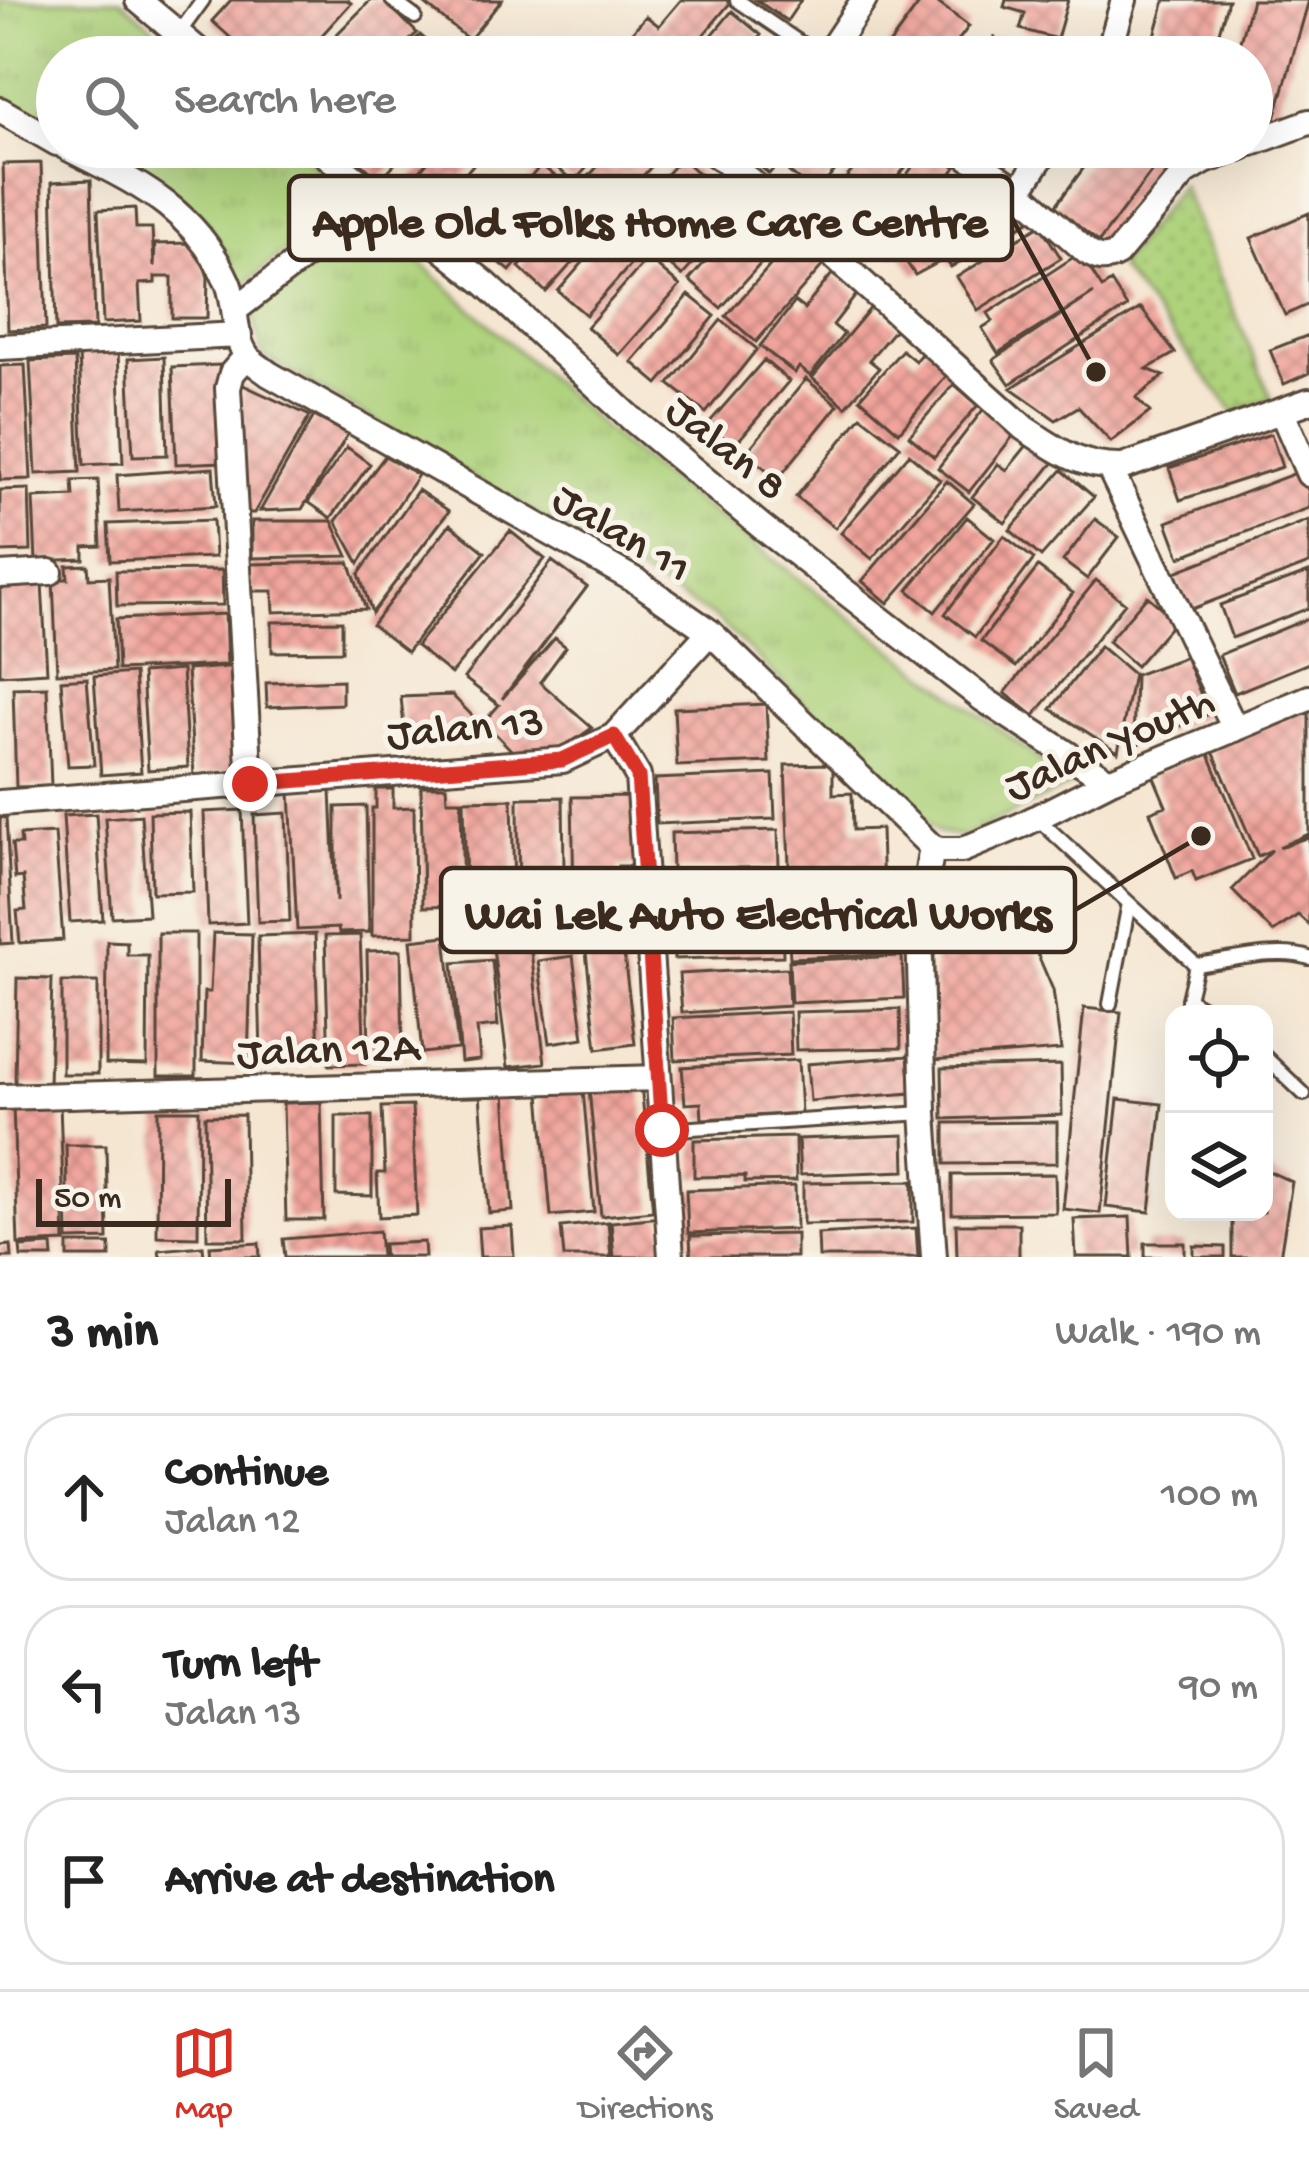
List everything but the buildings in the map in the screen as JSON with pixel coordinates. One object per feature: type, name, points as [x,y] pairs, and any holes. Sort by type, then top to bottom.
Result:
[{"type":"street","points":[[138,0],[180,36]]},
{"type":"street","points":[[838,36],[863,0]]},
{"type":"street","points":[[1114,36],[1124,0]]},
{"type":"street","points":[[0,110],[36,130]]},
{"type":"street","points":[[1273,135],[1309,122]]},
{"type":"street","points":[[106,168],[162,198],[202,238],[236,309],[243,346],[228,388],[250,784]]},
{"type":"street","name":"Jalan 8","points":[[341,168],[486,284],[632,419],[762,526],[983,699],[1109,782]]},
{"type":"street","points":[[733,168],[1024,428],[1076,460],[1098,467],[1123,466],[1309,401]]},
{"type":"street","points":[[985,168],[1099,259],[1117,254],[1193,168]]},
{"type":"street","points":[[1019,191],[1034,168]]},
{"type":"street","points":[[236,309],[379,199]]},
{"type":"street","points":[[0,347],[243,346]]},
{"type":"street","name":"Jalan 11","points":[[243,346],[269,374],[638,582],[710,632],[936,849]]},
{"type":"street","points":[[1282,412],[1309,474]]},
{"type":"street","points":[[1109,467],[1235,729]]},
{"type":"street","points":[[0,575],[50,572]]},
{"type":"street","name":"Jalan 13","points":[[0,802],[562,760],[614,736],[710,632]]},
{"type":"street","name":"Jalan Youth","points":[[936,849],[962,850],[1309,698]]},
{"type":"street","points":[[614,736],[638,776],[670,1257]]},
{"type":"street","points":[[934,1257],[924,1113],[920,925],[936,849]]},
{"type":"street","name":"Jalan 12A","points":[[0,1097],[658,1078]]},
{"type":"lane","points":[[178,34],[203,0]]},
{"type":"lane","points":[[392,0],[415,17]]},
{"type":"lane","points":[[737,0],[792,36]]},
{"type":"lane","points":[[1036,818],[1196,965]]},
{"type":"lane","points":[[1110,1004],[1129,903]]},
{"type":"lane","points":[[1196,965],[1282,954],[1309,958]]},
{"type":"lane","points":[[1188,1005],[1196,965]]},
{"type":"lane","points":[[1273,1065],[1304,1094]]},
{"type":"lane","points":[[662,1130],[924,1113]]},
{"type":"green space","points":[[0,0],[121,0],[163,36],[36,36],[36,119],[0,97]]},
{"type":"green space","points":[[118,168],[317,168],[339,187],[336,209],[244,285],[206,220]]},
{"type":"green space","points":[[1181,185],[1271,398],[1234,412],[1118,267]]},
{"type":"green space","points":[[371,218],[629,451],[1072,784],[964,837],[938,833],[717,619],[262,355],[252,311]]},
{"type":"place","name":"Apple Old Folks Home Care Centre","points":[[1096,372]]},
{"type":"place","name":"Wai Lek Auto Electrical Works","points":[[1201,836]]},
{"type":"route","points":[[250,784],[562,760],[614,736],[638,776],[662,1130]]}]
